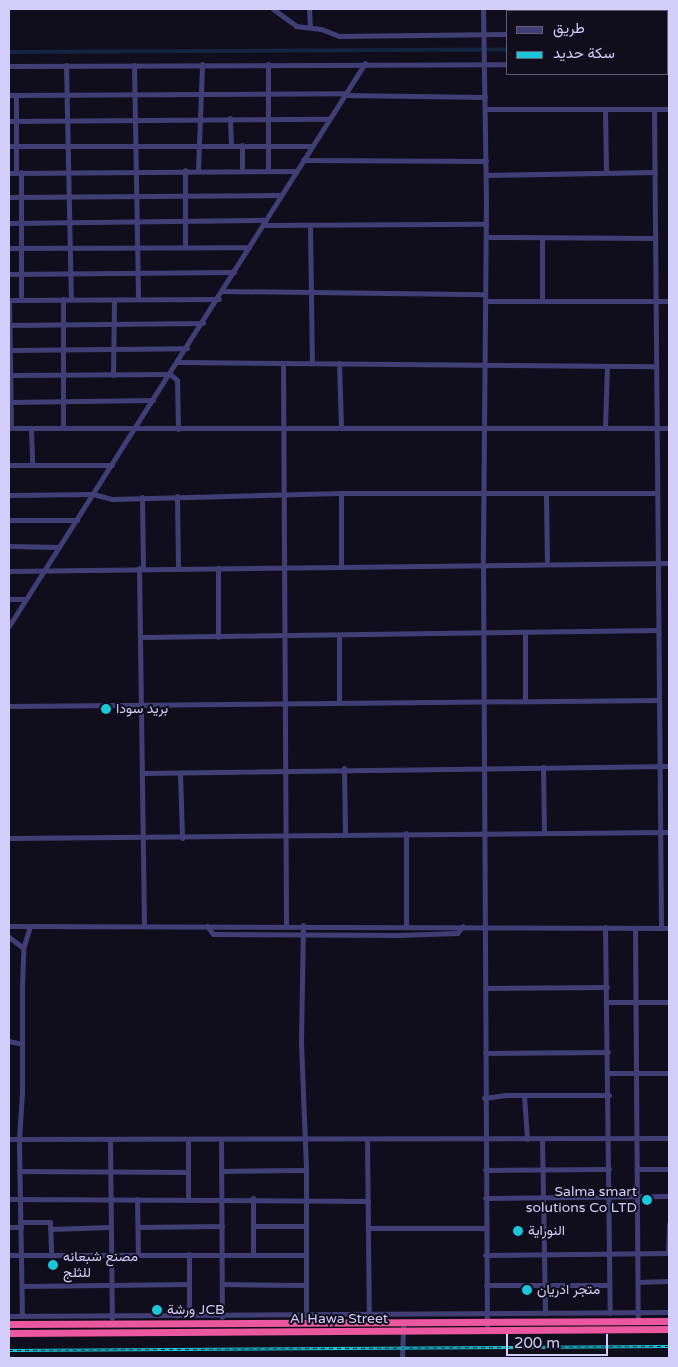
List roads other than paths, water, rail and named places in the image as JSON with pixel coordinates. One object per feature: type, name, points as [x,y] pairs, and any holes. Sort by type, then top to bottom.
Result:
[{"type":"highway","name":"Al Hawa Street","points":[[9,1324],[669,1321]]},
{"type":"highway","name":"Al Hawa Street","points":[[9,1333],[669,1329]]},
{"type":"street","points":[[273,9],[296,26],[310,27],[339,36],[506,34]]},
{"type":"street","points":[[309,9],[310,27]]},
{"type":"street","points":[[483,9],[486,161],[483,634],[485,1322],[487,1330]]},
{"type":"street","points":[[9,626],[203,323],[280,195],[365,63]]},
{"type":"street","points":[[9,66],[365,63],[506,64]]},
{"type":"street","points":[[198,170],[198,145],[202,119],[202,64]]},
{"type":"street","points":[[268,64],[268,171]]},
{"type":"street","points":[[66,65],[69,196],[68,248],[71,299]]},
{"type":"street","points":[[134,65],[138,299]]},
{"type":"street","points":[[9,95],[268,93],[485,97]]},
{"type":"street","points":[[16,96],[21,222],[21,300]]},
{"type":"street","points":[[485,109],[669,109]]},
{"type":"street","points":[[605,109],[606,172]]},
{"type":"street","points":[[654,109],[661,927]]},
{"type":"street","points":[[230,118],[231,145]]},
{"type":"street","points":[[9,122],[67,119],[328,119]]},
{"type":"street","points":[[242,145],[242,170]]},
{"type":"street","points":[[9,146],[312,146]]},
{"type":"street","points":[[303,160],[486,161]]},
{"type":"street","points":[[184,170],[185,247]]},
{"type":"street","points":[[9,173],[296,170]]},
{"type":"street","points":[[486,176],[655,172]]},
{"type":"street","points":[[9,198],[280,195]]},
{"type":"street","points":[[9,223],[185,221],[264,222],[310,225],[486,224]]},
{"type":"street","points":[[310,225],[313,294],[312,363]]},
{"type":"street","points":[[486,237],[655,238]]},
{"type":"street","points":[[542,238],[542,301]]},
{"type":"street","points":[[9,248],[250,247]]},
{"type":"street","points":[[9,274],[234,272]]},
{"type":"street","points":[[223,291],[313,294],[485,294]]},
{"type":"street","points":[[218,298],[9,300],[10,428],[135,430],[341,427],[669,428]]},
{"type":"street","points":[[62,299],[63,428]]},
{"type":"street","points":[[113,376],[114,300]]},
{"type":"street","points":[[485,301],[669,301]]},
{"type":"street","points":[[10,325],[62,326],[203,323]]},
{"type":"street","points":[[10,350],[63,351],[187,348]]},
{"type":"street","points":[[177,362],[656,366]]},
{"type":"street","points":[[283,363],[288,837],[286,925]]},
{"type":"street","points":[[339,363],[341,427]]},
{"type":"street","points":[[605,428],[607,366]]},
{"type":"street","points":[[10,375],[113,376],[170,374],[177,380],[178,429]]},
{"type":"street","points":[[10,402],[154,400]]},
{"type":"street","points":[[31,428],[32,466]]},
{"type":"street","points":[[9,465],[112,465]]},
{"type":"street","points":[[9,495],[93,494],[112,500],[176,496],[341,493],[657,493]]},
{"type":"street","points":[[341,493],[341,567]]},
{"type":"street","points":[[546,494],[547,564]]},
{"type":"street","points":[[176,496],[178,567]]},
{"type":"street","points":[[142,498],[140,637],[144,926]]},
{"type":"street","points":[[9,520],[77,520]]},
{"type":"street","points":[[9,546],[59,547]]},
{"type":"street","points":[[9,571],[178,567],[669,563]]},
{"type":"street","points":[[218,568],[218,637]]},
{"type":"street","points":[[9,598],[25,599]]},
{"type":"street","points":[[140,637],[339,636],[658,630]]},
{"type":"street","points":[[525,633],[525,700]]},
{"type":"street","points":[[339,636],[339,702]]},
{"type":"street","points":[[9,706],[484,700],[659,700]]},
{"type":"street","points":[[143,773],[287,772],[344,768],[669,766]]},
{"type":"street","points":[[543,767],[544,834]]},
{"type":"street","points":[[344,768],[345,834]]},
{"type":"street","points":[[180,773],[182,838]]},
{"type":"street","points":[[9,838],[182,838],[406,833],[544,834],[669,832]]},
{"type":"street","points":[[406,833],[406,925]]},
{"type":"street","points":[[303,925],[301,1043],[306,1170],[307,1322]]},
{"type":"street","points":[[9,926],[406,925],[669,928]]},
{"type":"street","points":[[22,1316],[19,1139],[23,948],[30,926]]},
{"type":"street","points":[[207,926],[212,934],[449,934],[459,932],[463,926]]},
{"type":"street","points":[[605,927],[610,1138],[610,1313]]},
{"type":"street","points":[[635,928],[638,1322]]},
{"type":"street","points":[[9,937],[23,948]]},
{"type":"street","points":[[485,988],[607,987]]},
{"type":"street","points":[[608,1002],[669,1002]]},
{"type":"street","points":[[9,1040],[22,1044]]},
{"type":"street","points":[[485,1053],[608,1052]]},
{"type":"street","points":[[609,1074],[669,1073]]},
{"type":"street","points":[[484,1098],[524,1095],[609,1095]]},
{"type":"street","points":[[524,1095],[527,1139]]},
{"type":"street","points":[[9,1139],[669,1138]]},
{"type":"street","points":[[110,1139],[111,1324]]},
{"type":"street","points":[[368,1139],[370,1228],[369,1322]]},
{"type":"street","points":[[542,1139],[545,1313]]},
{"type":"street","points":[[188,1140],[188,1198]]},
{"type":"street","points":[[221,1140],[223,1323]]},
{"type":"street","points":[[485,1170],[609,1169]]},
{"type":"street","points":[[637,1169],[669,1169]]},
{"type":"street","points":[[19,1171],[110,1170],[188,1172]]},
{"type":"street","points":[[221,1171],[306,1170]]},
{"type":"street","points":[[485,1198],[543,1199],[669,1196]]},
{"type":"street","points":[[9,1199],[253,1198],[305,1202],[368,1201]]},
{"type":"street","points":[[253,1198],[253,1254]]},
{"type":"street","points":[[138,1199],[138,1255]]},
{"type":"street","points":[[9,1228],[48,1222],[50,1229],[50,1256]]},
{"type":"street","points":[[485,1255],[669,1254],[669,1224]]},
{"type":"street","points":[[138,1227],[222,1226]]},
{"type":"street","points":[[254,1226],[306,1226]]},
{"type":"street","points":[[50,1229],[110,1227]]},
{"type":"street","points":[[370,1228],[485,1228]]},
{"type":"street","points":[[189,1254],[190,1315]]},
{"type":"street","points":[[9,1255],[306,1255]]},
{"type":"street","points":[[638,1282],[669,1281]]},
{"type":"street","points":[[22,1286],[189,1284]]},
{"type":"street","points":[[222,1284],[306,1285]]},
{"type":"street","points":[[486,1285],[609,1285]]},
{"type":"street","points":[[9,1316],[669,1312]]},
{"type":"street","points":[[402,1358],[403,1322]]},
{"type":"waterway","points":[[9,52],[506,49]]},
{"type":"railway","points":[[9,1350],[669,1346]]},
{"type":"place","name":"بريد سودا","points":[[106,709]]},
{"type":"place","name":"Salma smart solutions Co LTD","points":[[647,1200]]},
{"type":"place","name":"النوراية","points":[[518,1231]]},
{"type":"place","name":"مصنع شبعانه للثلج","points":[[53,1265]]},
{"type":"place","name":"متجر ادريان","points":[[527,1290]]},
{"type":"place","name":"ورشة JCB","points":[[157,1310]]}]
